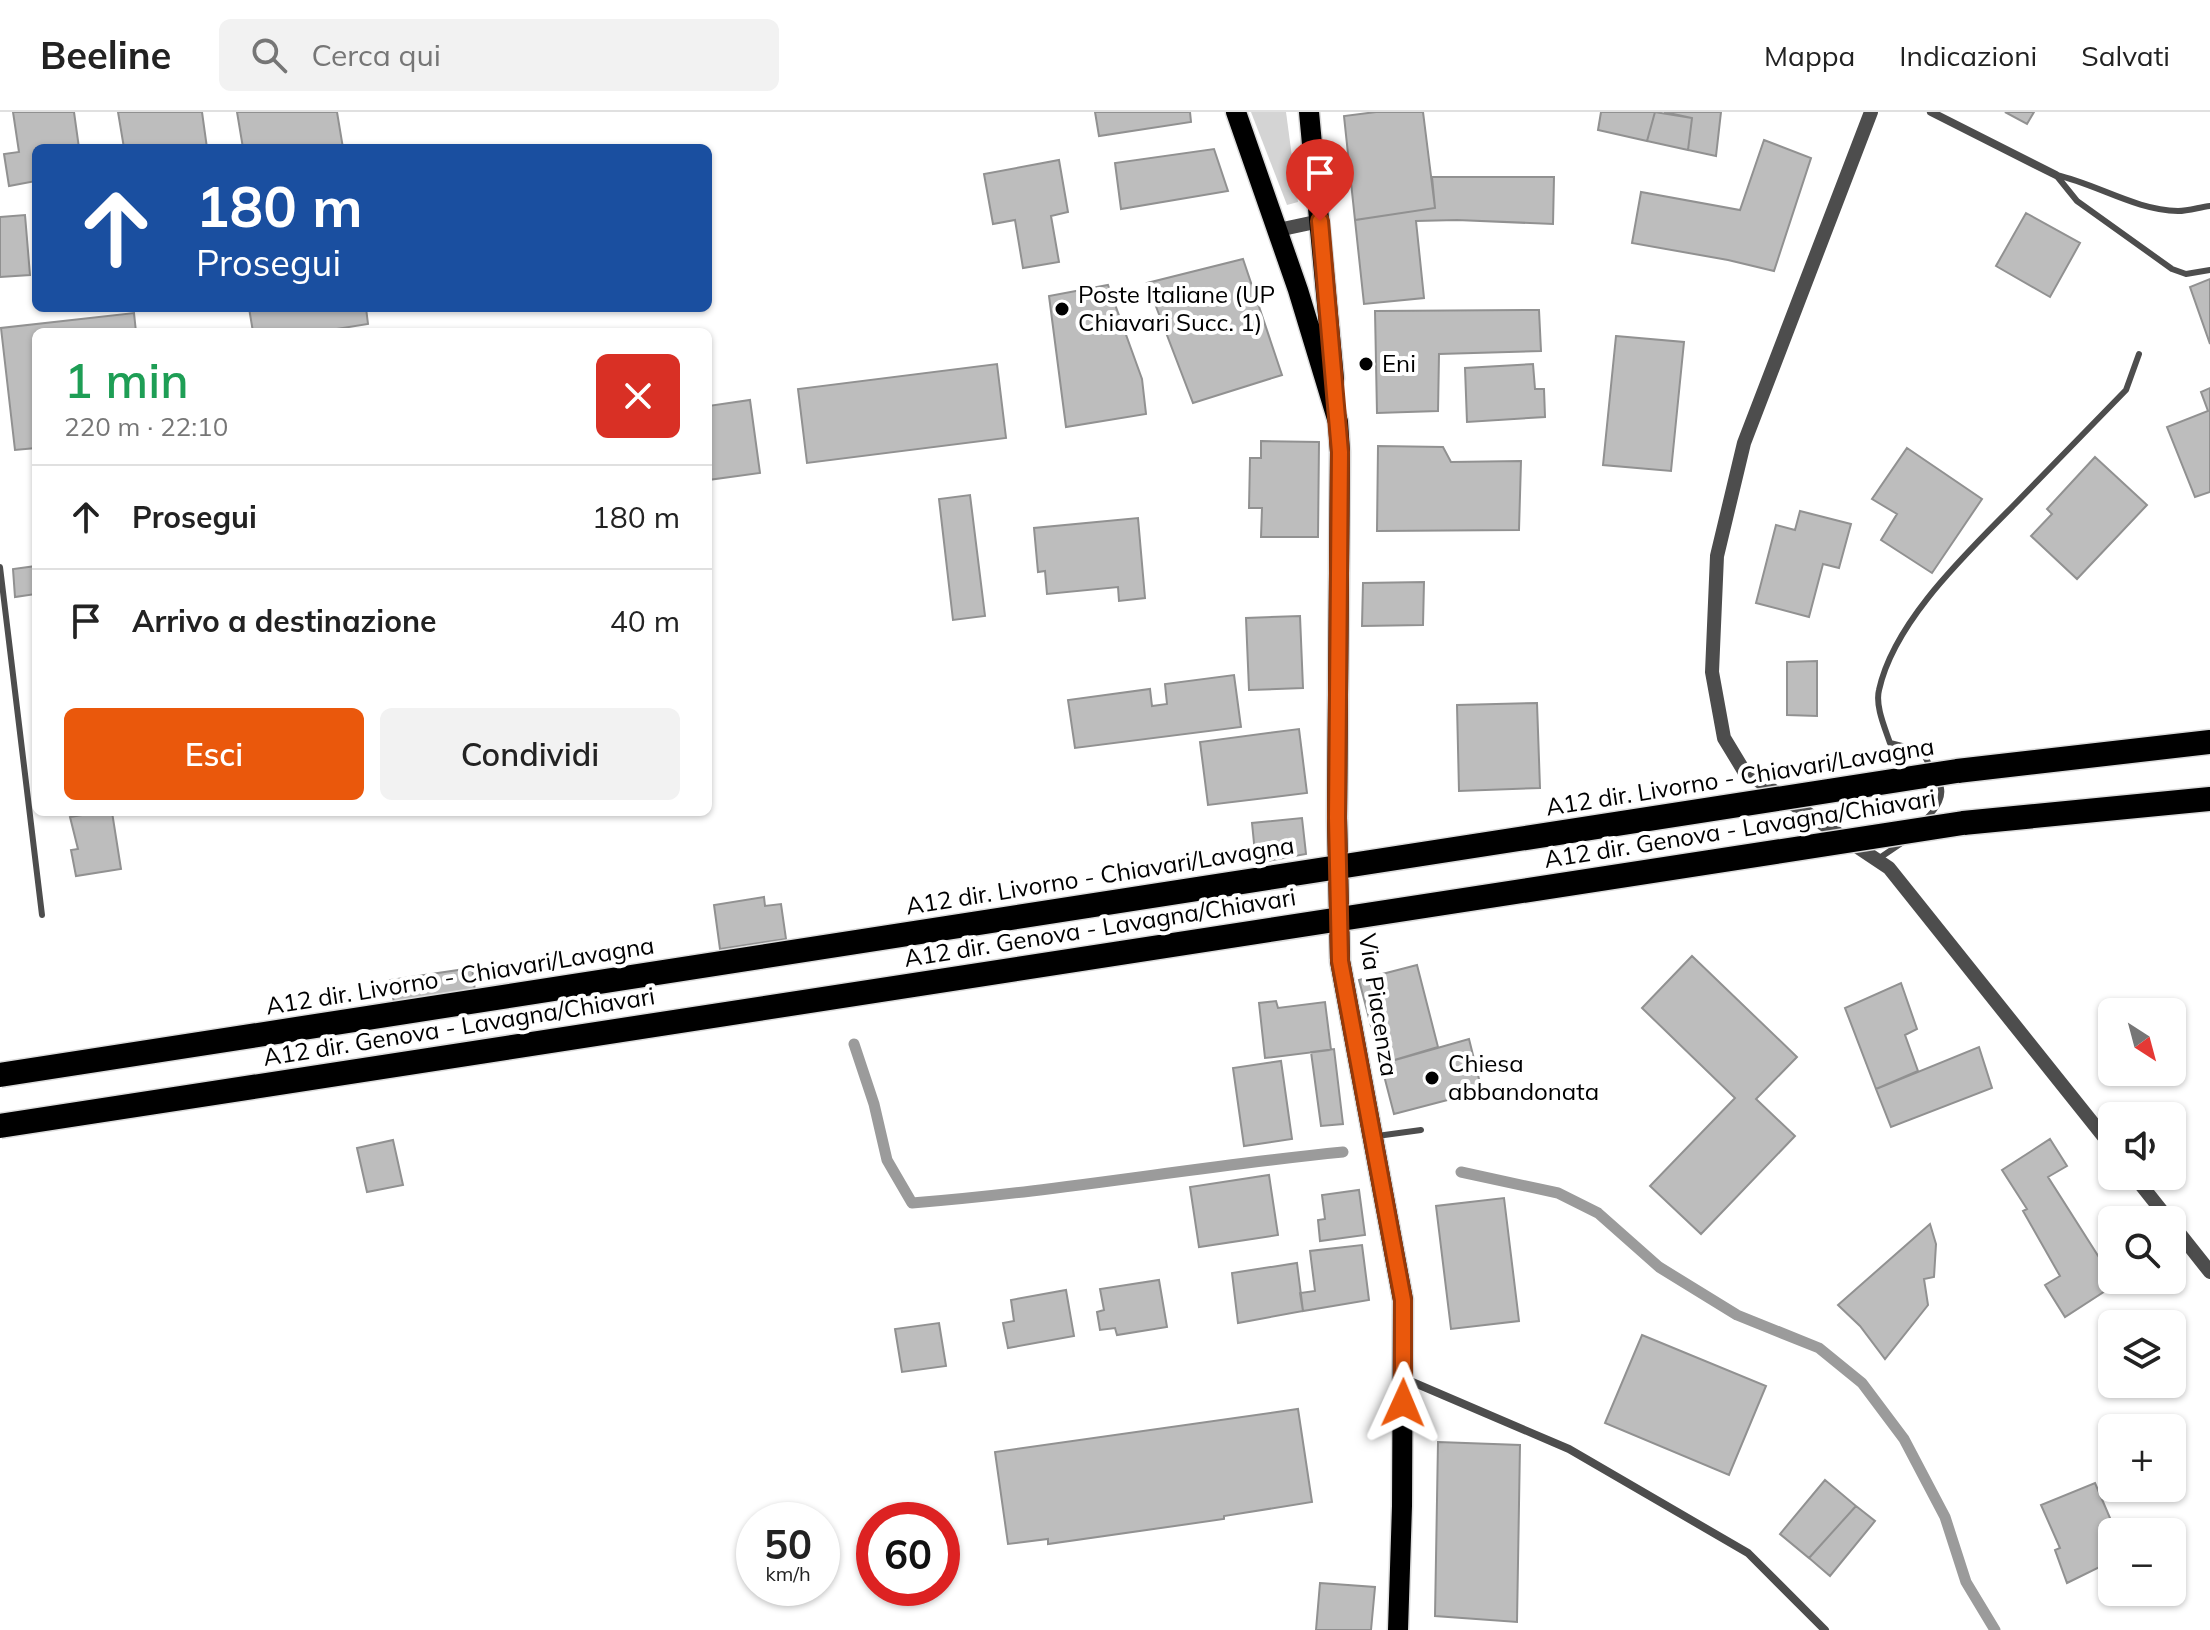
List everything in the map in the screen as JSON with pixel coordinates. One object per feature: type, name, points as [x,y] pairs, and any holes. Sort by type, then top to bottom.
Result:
[{"type":"highway","name":"A12 dir. Livorno - Chiavari/Lavagna","points":[[0,1075],[1957,771],[2210,742]]},
{"type":"highway","name":"A12 dir. Genova - Lavagna/Chiavari","points":[[0,1126],[1963,823],[2210,799]]},
{"type":"main road","name":"Via Piacenza","points":[[1236,112],[1278,230],[1338,422],[1337,818],[1340,961],[1403,1300],[1398,1630]]},
{"type":"main road","points":[[1309,112],[1338,422]]},
{"type":"street","points":[[1871,112],[1744,443],[1717,556],[1712,672],[1724,738],[1744,771],[1889,868],[2098,1129]]},
{"type":"street","points":[[1931,112],[2056,175]]},
{"type":"street","points":[[1278,230],[1320,221]]},
{"type":"street","points":[[2145,1190],[2157,1206]]},
{"type":"street","points":[[2186,1242],[2210,1272]]},
{"type":"street","points":[[1403,1378],[1569,1449],[1748,1553],[1825,1630]]},
{"type":"lane","points":[[2056,175],[2085,182],[2124,200],[2178,211],[2210,206]]},
{"type":"lane","points":[[2056,175],[2077,201],[2172,269],[2186,274],[2210,270]]},
{"type":"lane","points":[[1878,859],[1899,846],[1933,812],[1939,803],[1942,786],[1922,751],[1890,743],[1881,716],[1878,693],[1893,650],[1928,598],[1964,557],[2126,390],[2139,354]]},
{"type":"lane","points":[[0,567],[42,915]]},
{"type":"lane","points":[[1374,1137],[1421,1130]]},
{"type":"shaded area","points":[[1251,112],[1286,112],[1298,202],[1287,205]]},
{"type":"building","points":[[13,112],[74,112],[78,144],[32,144],[32,182],[9,186],[4,154],[19,152]]},
{"type":"building","points":[[118,112],[202,112],[206,144],[123,144]]},
{"type":"building","points":[[237,112],[337,112],[342,144],[242,144]]},
{"type":"building","points":[[1095,112],[1190,112],[1191,122],[1099,136]]},
{"type":"building","points":[[1423,112],[1435,208],[1355,220],[1344,116]]},
{"type":"building","points":[[1601,112],[1655,112],[1647,141],[1598,130]]},
{"type":"building","points":[[1655,112],[1692,118],[1688,150],[1647,141]]},
{"type":"building","points":[[1664,112],[1721,112],[1716,156],[1688,150],[1692,118]]},
{"type":"building","points":[[2005,112],[2034,112],[2027,124]]},
{"type":"building","points":[[1764,140],[1811,158],[1774,271],[1632,243],[1641,192],[1740,210]]},
{"type":"building","points":[[1214,149],[1228,191],[1121,209],[1115,163]]},
{"type":"building","points":[[1059,160],[1068,212],[1051,216],[1059,262],[1023,268],[1015,220],[993,224],[984,174]]},
{"type":"building","points":[[1432,177],[1554,177],[1553,224],[1416,221],[1424,298],[1364,304],[1355,220],[1435,208]]},
{"type":"building","points":[[2026,213],[2080,243],[2050,297],[1996,266]]},
{"type":"building","points":[[25,215],[30,275],[0,277],[0,217]]},
{"type":"building","points":[[1243,259],[1282,375],[1193,403],[1147,283]]},
{"type":"building","points":[[2210,279],[2210,344],[2190,287]]},
{"type":"building","points":[[1108,285],[1142,379],[1146,414],[1066,427],[1049,296]]},
{"type":"building","points":[[1539,310],[1541,351],[1439,354],[1438,411],[1377,413],[1375,311]]},
{"type":"building","points":[[250,312],[366,312],[368,324],[343,328],[252,328]]},
{"type":"building","points":[[134,313],[136,328],[32,328],[32,448],[15,450],[1,328]]},
{"type":"building","points":[[1616,336],[1684,342],[1671,471],[1603,465]]},
{"type":"building","points":[[997,364],[1006,438],[807,463],[798,389]]},
{"type":"building","points":[[1533,364],[1535,389],[1544,389],[1545,417],[1467,422],[1465,368]]},
{"type":"building","points":[[2210,388],[2210,492],[2195,497],[2167,427],[2208,411],[2201,392]]},
{"type":"building","points":[[750,400],[760,473],[712,479],[712,405]]},
{"type":"building","points":[[1261,441],[1319,442],[1318,537],[1261,537],[1262,508],[1249,508],[1250,458],[1261,458]]},
{"type":"building","points":[[1378,446],[1443,447],[1451,462],[1521,461],[1519,530],[1377,531]]},
{"type":"building","points":[[1907,448],[1982,499],[1932,573],[1881,540],[1897,514],[1872,499]]},
{"type":"building","points":[[2095,457],[2147,505],[2077,579],[2031,536],[2052,514],[2047,509]]},
{"type":"building","points":[[970,495],[985,616],[953,620],[939,499]]},
{"type":"building","points":[[1800,511],[1851,524],[1839,568],[1823,564],[1809,617],[1756,603],[1776,525],[1795,530]]},
{"type":"building","points":[[1138,518],[1145,598],[1119,601],[1118,587],[1047,594],[1045,571],[1038,572],[1034,528]]},
{"type":"building","points":[[32,567],[32,595],[15,597],[13,569]]},
{"type":"building","points":[[1424,582],[1423,625],[1362,626],[1363,583]]},
{"type":"building","points":[[1300,616],[1303,688],[1249,690],[1246,618]]},
{"type":"building","points":[[1817,661],[1817,716],[1787,715],[1787,662]]},
{"type":"building","points":[[1234,675],[1241,727],[1075,748],[1068,700],[1150,689],[1152,706],[1167,704],[1165,684]]},
{"type":"building","points":[[1537,703],[1540,788],[1459,791],[1457,705]]},
{"type":"building","points":[[1299,729],[1307,793],[1208,805],[1200,742]]},
{"type":"building","points":[[113,816],[121,869],[76,876],[71,850],[78,849],[70,817]]},
{"type":"building","points":[[1302,818],[1306,854],[1256,863],[1252,823]]},
{"type":"building","points":[[764,897],[765,906],[781,904],[786,939],[720,949],[714,905]]},
{"type":"building","points":[[1692,956],[1797,1057],[1756,1099],[1795,1136],[1701,1234],[1650,1186],[1735,1098],[1642,1008]]},
{"type":"building","points":[[1417,965],[1438,1047],[1381,1064],[1359,980]]},
{"type":"building","points":[[472,968],[477,1006],[397,1020],[390,980]]},
{"type":"building","points":[[1901,983],[1917,1029],[1905,1035],[1918,1071],[1876,1089],[1845,1008]]},
{"type":"building","points":[[1276,1001],[1278,1008],[1325,1002],[1331,1050],[1265,1058],[1259,1003]]},
{"type":"building","name":"Chiesa abbandonata","points":[[1469,1039],[1482,1091],[1394,1114],[1381,1064]]},
{"type":"building","points":[[1979,1047],[1992,1088],[1891,1127],[1876,1089]]},
{"type":"building","points":[[1334,1049],[1343,1124],[1321,1126],[1311,1052]]},
{"type":"building","points":[[1281,1061],[1292,1139],[1244,1146],[1233,1068]]},
{"type":"building","points":[[2050,1139],[2067,1166],[2048,1177],[2098,1256],[2098,1294],[2101,1294],[2065,1317],[2045,1285],[2060,1276],[2023,1211],[2027,1209],[2002,1170]]},
{"type":"building","points":[[393,1140],[403,1185],[367,1192],[357,1148]]},
{"type":"building","points":[[1269,1175],[1278,1235],[1199,1247],[1190,1187]]},
{"type":"building","points":[[1359,1190],[1365,1235],[1320,1241],[1318,1220],[1325,1219],[1322,1195]]},
{"type":"building","points":[[1504,1198],[1519,1321],[1451,1329],[1436,1206]]},
{"type":"building","points":[[1930,1224],[1936,1244],[1934,1277],[1924,1279],[1928,1305],[1885,1359],[1860,1326],[1838,1305]]},
{"type":"building","points":[[1362,1245],[1369,1300],[1303,1311],[1300,1293],[1315,1291],[1310,1251]]},
{"type":"building","points":[[1297,1263],[1303,1311],[1238,1323],[1232,1273]]},
{"type":"building","points":[[1159,1280],[1167,1327],[1117,1335],[1115,1328],[1100,1330],[1097,1312],[1104,1310],[1100,1289]]},
{"type":"building","points":[[1066,1290],[1074,1336],[1008,1348],[1003,1323],[1014,1321],[1011,1300]]},
{"type":"building","points":[[939,1323],[946,1366],[902,1372],[895,1329]]},
{"type":"building","points":[[1642,1335],[1766,1386],[1729,1475],[1605,1423]]},
{"type":"building","points":[[1298,1409],[1312,1502],[1224,1516],[1224,1519],[1048,1544],[1048,1539],[1008,1544],[995,1452]]},
{"type":"building","points":[[1438,1442],[1520,1445],[1517,1622],[1435,1616]]},
{"type":"building","points":[[1825,1480],[1856,1506],[1809,1558],[1780,1534]]},
{"type":"building","points":[[2095,1483],[2098,1502],[2103,1502],[2110,1518],[2098,1518],[2098,1568],[2067,1583],[2055,1550],[2060,1548],[2041,1505]]},
{"type":"building","points":[[1856,1506],[1875,1521],[1830,1576],[1809,1558]]},
{"type":"building","points":[[1320,1583],[1375,1587],[1371,1630],[1316,1630]]},
{"type":"waterway","points":[[854,1044],[874,1104],[887,1160],[912,1203],[1343,1152]]},
{"type":"waterway","points":[[1461,1172],[1558,1193],[1598,1213],[1659,1267],[1737,1315],[1819,1348],[1862,1383],[1904,1439],[1945,1517],[1966,1582],[1995,1630]]},
{"type":"place","name":"Poste Italiane (UP Chiavari Succ. 1)","points":[[1062,309]]},
{"type":"place","name":"Eni","points":[[1366,364]]},
{"type":"place","name":"Chiesa abbandonata","points":[[1432,1078]]},
{"type":"route","points":[[1320,221],[1340,452],[1337,818],[1340,961],[1403,1300],[1403,1403]]}]
